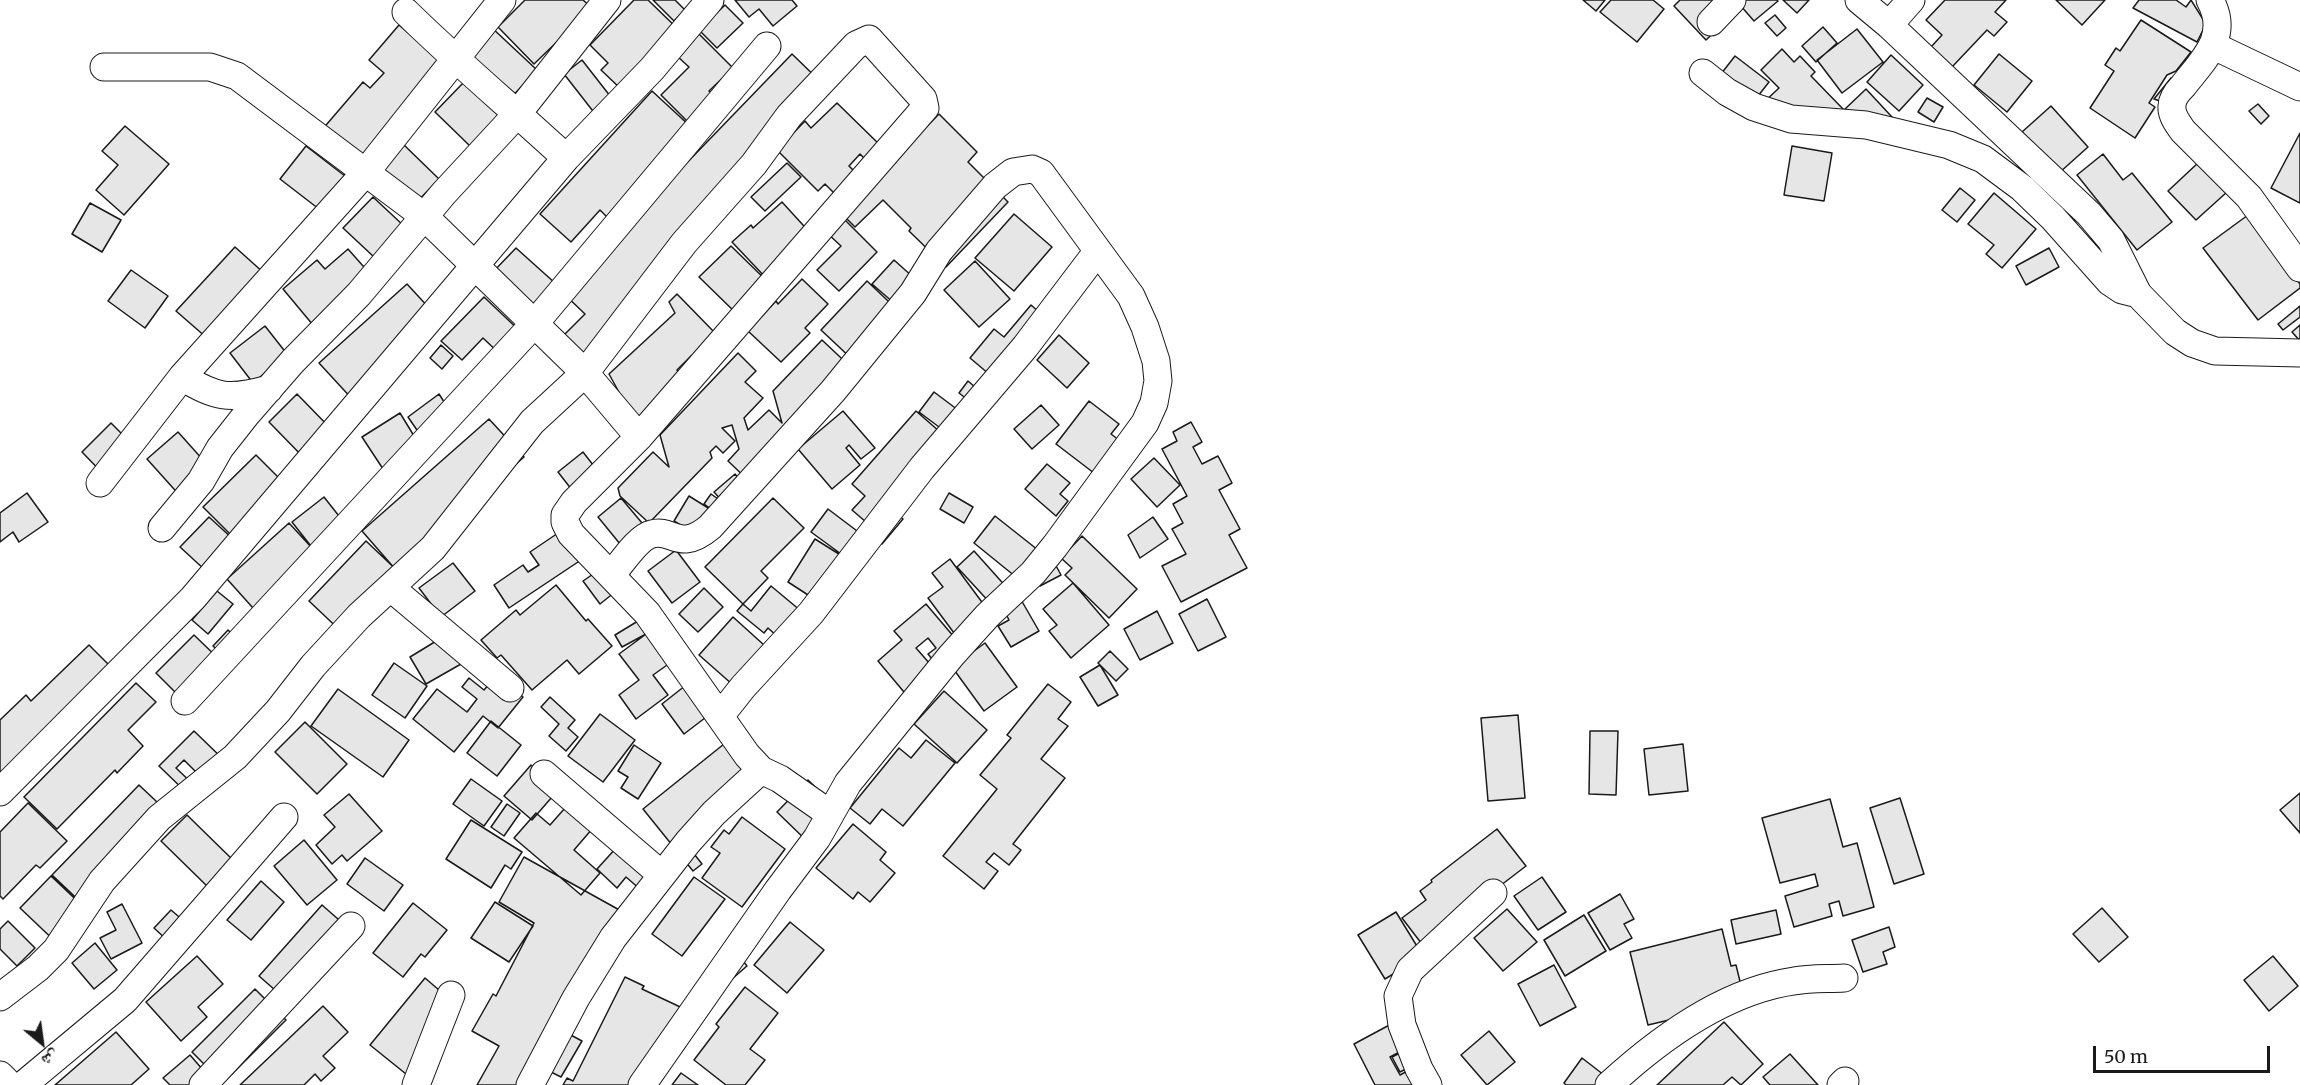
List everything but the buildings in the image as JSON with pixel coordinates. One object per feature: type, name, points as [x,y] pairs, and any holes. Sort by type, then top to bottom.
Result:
[{"type":"street","points":[[99,483],[182,377],[365,173],[502,0]]},
{"type":"street","points":[[162,528],[201,481],[220,448],[269,389],[358,294],[518,113],[607,0]]},
{"type":"street","points":[[0,792],[193,597],[566,158],[652,69],[710,0]]},
{"type":"street","points":[[1711,22],[1732,0]]},
{"type":"street","points":[[1859,0],[1889,25],[2089,214],[2111,240],[2138,294],[2175,332],[2192,343],[2215,351],[2300,352]]},
{"type":"street","points":[[1889,25],[1911,0]]},
{"type":"street","points":[[2210,0],[2217,12],[2214,46],[2175,96],[2171,106],[2175,120],[2249,197],[2300,268]]},
{"type":"street","points":[[406,12],[566,158]]},
{"type":"street","points":[[0,998],[38,968],[56,950],[102,881],[159,818],[236,757],[359,616],[433,548],[532,422],[585,373],[684,243],[754,164],[789,116],[856,45],[869,39],[923,99],[925,108],[639,437],[574,502],[565,515],[565,522],[571,534],[612,574],[647,613],[761,770],[780,779],[830,814]]},
{"type":"street","points":[[184,701],[535,323],[767,46]]},
{"type":"street","points":[[2214,46],[2300,87]]},
{"type":"street","points":[[104,67],[210,67],[237,76],[425,217],[585,373],[639,437]]},
{"type":"street","points":[[1703,73],[1727,92],[1754,106],[1791,118],[1866,125],[1949,145],[1983,159],[2022,188],[2053,218],[2110,282],[2122,290],[2138,294]]},
{"type":"street","points":[[612,574],[639,542],[651,534],[659,533],[686,540],[701,534],[714,523],[833,392],[913,293],[939,251],[995,186],[1013,172],[1032,169],[1041,173],[1131,296],[1145,327],[1156,361],[1158,381],[1154,403],[1145,423],[1033,573],[988,615],[951,656],[848,783],[817,838],[642,1085]]},
{"type":"street","points":[[2267,222],[2300,236]]},
{"type":"street","points":[[720,716],[743,687],[811,614],[921,468],[1025,347],[1097,252]]},
{"type":"street","points":[[182,377],[207,392],[221,395],[245,396],[269,389]]},
{"type":"street","points":[[391,588],[510,688]]},
{"type":"street","points":[[531,1085],[576,998],[613,938],[707,820],[761,770]]},
{"type":"street","points":[[544,774],[662,875]]},
{"type":"street","points":[[23,1085],[125,1000],[284,817]]},
{"type":"street","points":[[1428,1085],[1419,1069],[1402,1025],[1398,996],[1410,970],[1493,893]]},
{"type":"street","points":[[203,1085],[351,926]]},
{"type":"street","points":[[1609,1085],[1692,1019],[1715,1006],[1759,990],[1793,981],[1844,978]]},
{"type":"street","points":[[416,1085],[451,995]]},
{"type":"street","points":[[0,1075],[10,1085]]}]
